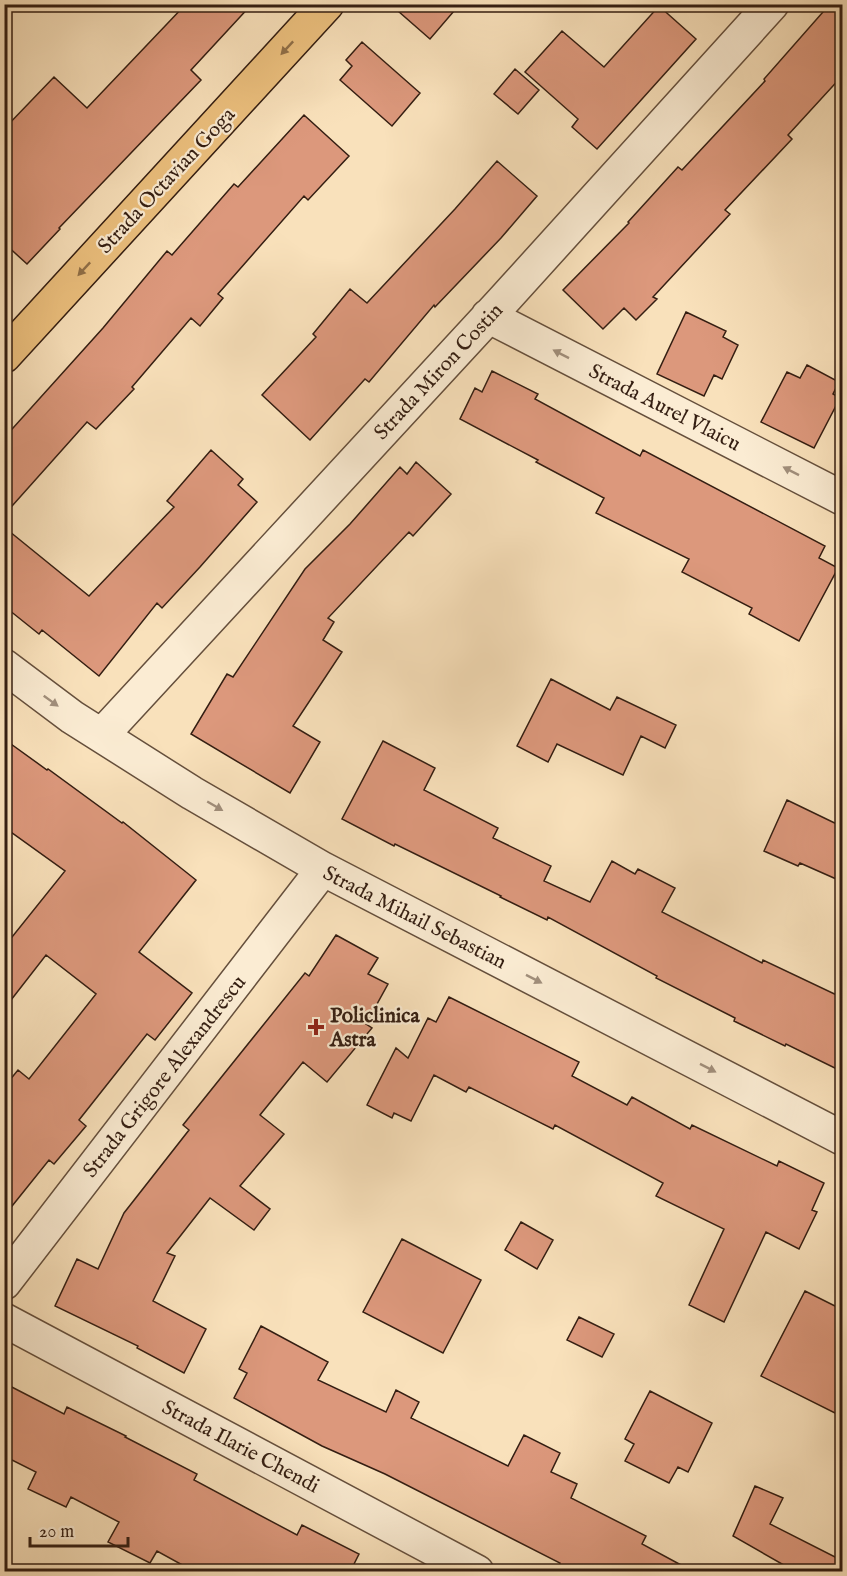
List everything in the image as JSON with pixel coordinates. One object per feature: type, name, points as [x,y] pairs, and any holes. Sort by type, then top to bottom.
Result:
[{"type":"main road","name":"Strada Octavian Goga","points":[[4,356],[327,4]]},
{"type":"street","name":"Strada Miron Costin","points":[[102,735],[772,4]]},
{"type":"street","name":"Strada Aurel Vlaicu","points":[[488,316],[843,498]]},
{"type":"street","name":"Strada Mihail Sebastian","points":[[4,666],[72,717],[192,793],[322,869],[843,1138]]},
{"type":"street","name":"Strada Grigore Alexandrescu","points":[[4,1283],[322,869]]},
{"type":"street","name":"Strada Ilarie Chendi","points":[[4,1320],[477,1572]]},
{"type":"building","points":[[186,4],[252,4],[191,70],[201,80],[27,264],[4,243],[4,129],[54,77],[87,108]]},
{"type":"building","points":[[390,4],[460,4],[430,39]]},
{"type":"building","points":[[830,4],[843,4],[843,75],[788,135],[792,139],[725,210],[730,214],[653,297],[657,299],[636,320],[624,308],[603,329],[563,290],[629,223],[678,167],[682,170],[765,81],[764,79]]},
{"type":"building","points":[[659,6],[696,39],[597,149],[572,127],[578,119],[525,72],[562,31],[604,67]]},
{"type":"building","points":[[362,42],[420,93],[392,126],[340,80],[352,66],[346,60]]},
{"type":"building","points":[[515,69],[539,90],[518,114],[494,94]]},
{"type":"building","points":[[304,115],[349,156],[308,200],[304,196],[218,294],[223,298],[200,326],[191,318],[132,387],[134,389],[96,429],[87,422],[4,515],[4,438],[103,328],[167,251],[172,255],[234,184],[238,187]]},
{"type":"building","points":[[497,161],[537,196],[501,238],[435,307],[434,305],[369,382],[365,379],[310,440],[262,395],[316,337],[313,334],[350,289],[367,303]]},
{"type":"building","points":[[686,312],[726,331],[723,337],[738,345],[722,379],[714,375],[704,396],[657,374]]},
{"type":"building","points":[[807,365],[839,382],[833,394],[840,398],[814,448],[761,422],[787,372],[800,378]]},
{"type":"building","points":[[492,371],[538,394],[535,399],[640,456],[643,450],[825,546],[819,558],[838,568],[799,641],[749,614],[752,608],[682,572],[689,559],[596,513],[604,498],[460,419],[475,388],[482,392]]},
{"type":"building","points":[[211,450],[243,479],[238,485],[257,502],[162,608],[157,603],[99,676],[42,630],[39,634],[4,606],[4,527],[89,596],[174,507],[167,501]]},
{"type":"building","points":[[416,462],[451,494],[413,536],[409,532],[328,618],[334,622],[323,640],[342,652],[293,726],[320,742],[290,793],[191,734],[227,674],[233,677],[305,569],[350,524],[400,467],[407,474]]},
{"type":"building","points":[[551,679],[610,710],[617,697],[676,725],[665,748],[641,736],[623,775],[557,744],[548,762],[517,746]]},
{"type":"building","points":[[4,739],[123,822],[196,880],[139,952],[192,993],[155,1040],[147,1034],[79,1120],[86,1126],[54,1164],[49,1160],[4,1216],[4,1087],[18,1070],[29,1079],[96,994],[46,955],[4,1009],[4,947],[65,871],[4,827]]},
{"type":"building","points":[[383,741],[435,768],[424,790],[498,828],[493,838],[551,866],[544,881],[590,902],[612,861],[635,874],[638,869],[675,888],[662,912],[762,963],[763,960],[843,998],[843,1072],[734,1021],[735,1018],[656,978],[657,976],[548,917],[547,920],[342,819]]},
{"type":"building","points":[[787,800],[843,827],[843,882],[800,863],[798,866],[764,851]]},
{"type":"building","points":[[336,935],[378,958],[368,974],[388,984],[366,1024],[372,1028],[327,1082],[303,1062],[260,1115],[284,1134],[240,1186],[270,1209],[254,1230],[210,1198],[167,1253],[175,1256],[153,1301],[206,1329],[184,1373],[137,1348],[138,1346],[55,1306],[77,1259],[98,1269],[124,1213],[189,1130],[183,1125],[305,973],[309,976]]},
{"type":"building","points":[[449,997],[579,1062],[572,1076],[627,1105],[632,1097],[690,1129],[692,1125],[777,1166],[779,1161],[824,1183],[812,1210],[817,1212],[799,1249],[766,1232],[724,1322],[689,1305],[724,1229],[656,1196],[663,1183],[555,1125],[553,1129],[469,1087],[466,1092],[434,1075],[411,1121],[394,1113],[392,1118],[367,1105],[396,1048],[408,1058],[428,1018],[436,1022]]},
{"type":"building","points":[[521,1222],[553,1240],[537,1269],[505,1250]]},
{"type":"building","points":[[402,1239],[481,1280],[443,1353],[363,1312]]},
{"type":"building","points":[[805,1291],[843,1310],[843,1417],[761,1376]]},
{"type":"building","points":[[579,1317],[614,1334],[602,1357],[567,1340]]},
{"type":"building","points":[[261,1326],[328,1362],[318,1380],[386,1412],[396,1390],[419,1402],[411,1418],[508,1466],[524,1435],[560,1453],[551,1472],[577,1484],[571,1498],[646,1536],[642,1544],[694,1572],[556,1572],[560,1563],[385,1474],[322,1446],[234,1398],[247,1373],[239,1369]]},
{"type":"building","points":[[4,1383],[64,1414],[67,1407],[126,1436],[197,1474],[194,1480],[297,1535],[302,1525],[359,1554],[350,1572],[195,1572],[157,1551],[150,1563],[108,1542],[119,1522],[71,1497],[66,1507],[28,1489],[36,1472],[4,1456]]},
{"type":"building","points":[[650,1391],[712,1423],[688,1472],[678,1467],[669,1483],[625,1461],[634,1444],[625,1439]]},
{"type":"building","points":[[755,1486],[783,1498],[770,1524],[843,1561],[843,1572],[796,1572],[733,1536]]},
{"type":"place","name":"Policlinica Astra","points":[[316,1027]]}]
